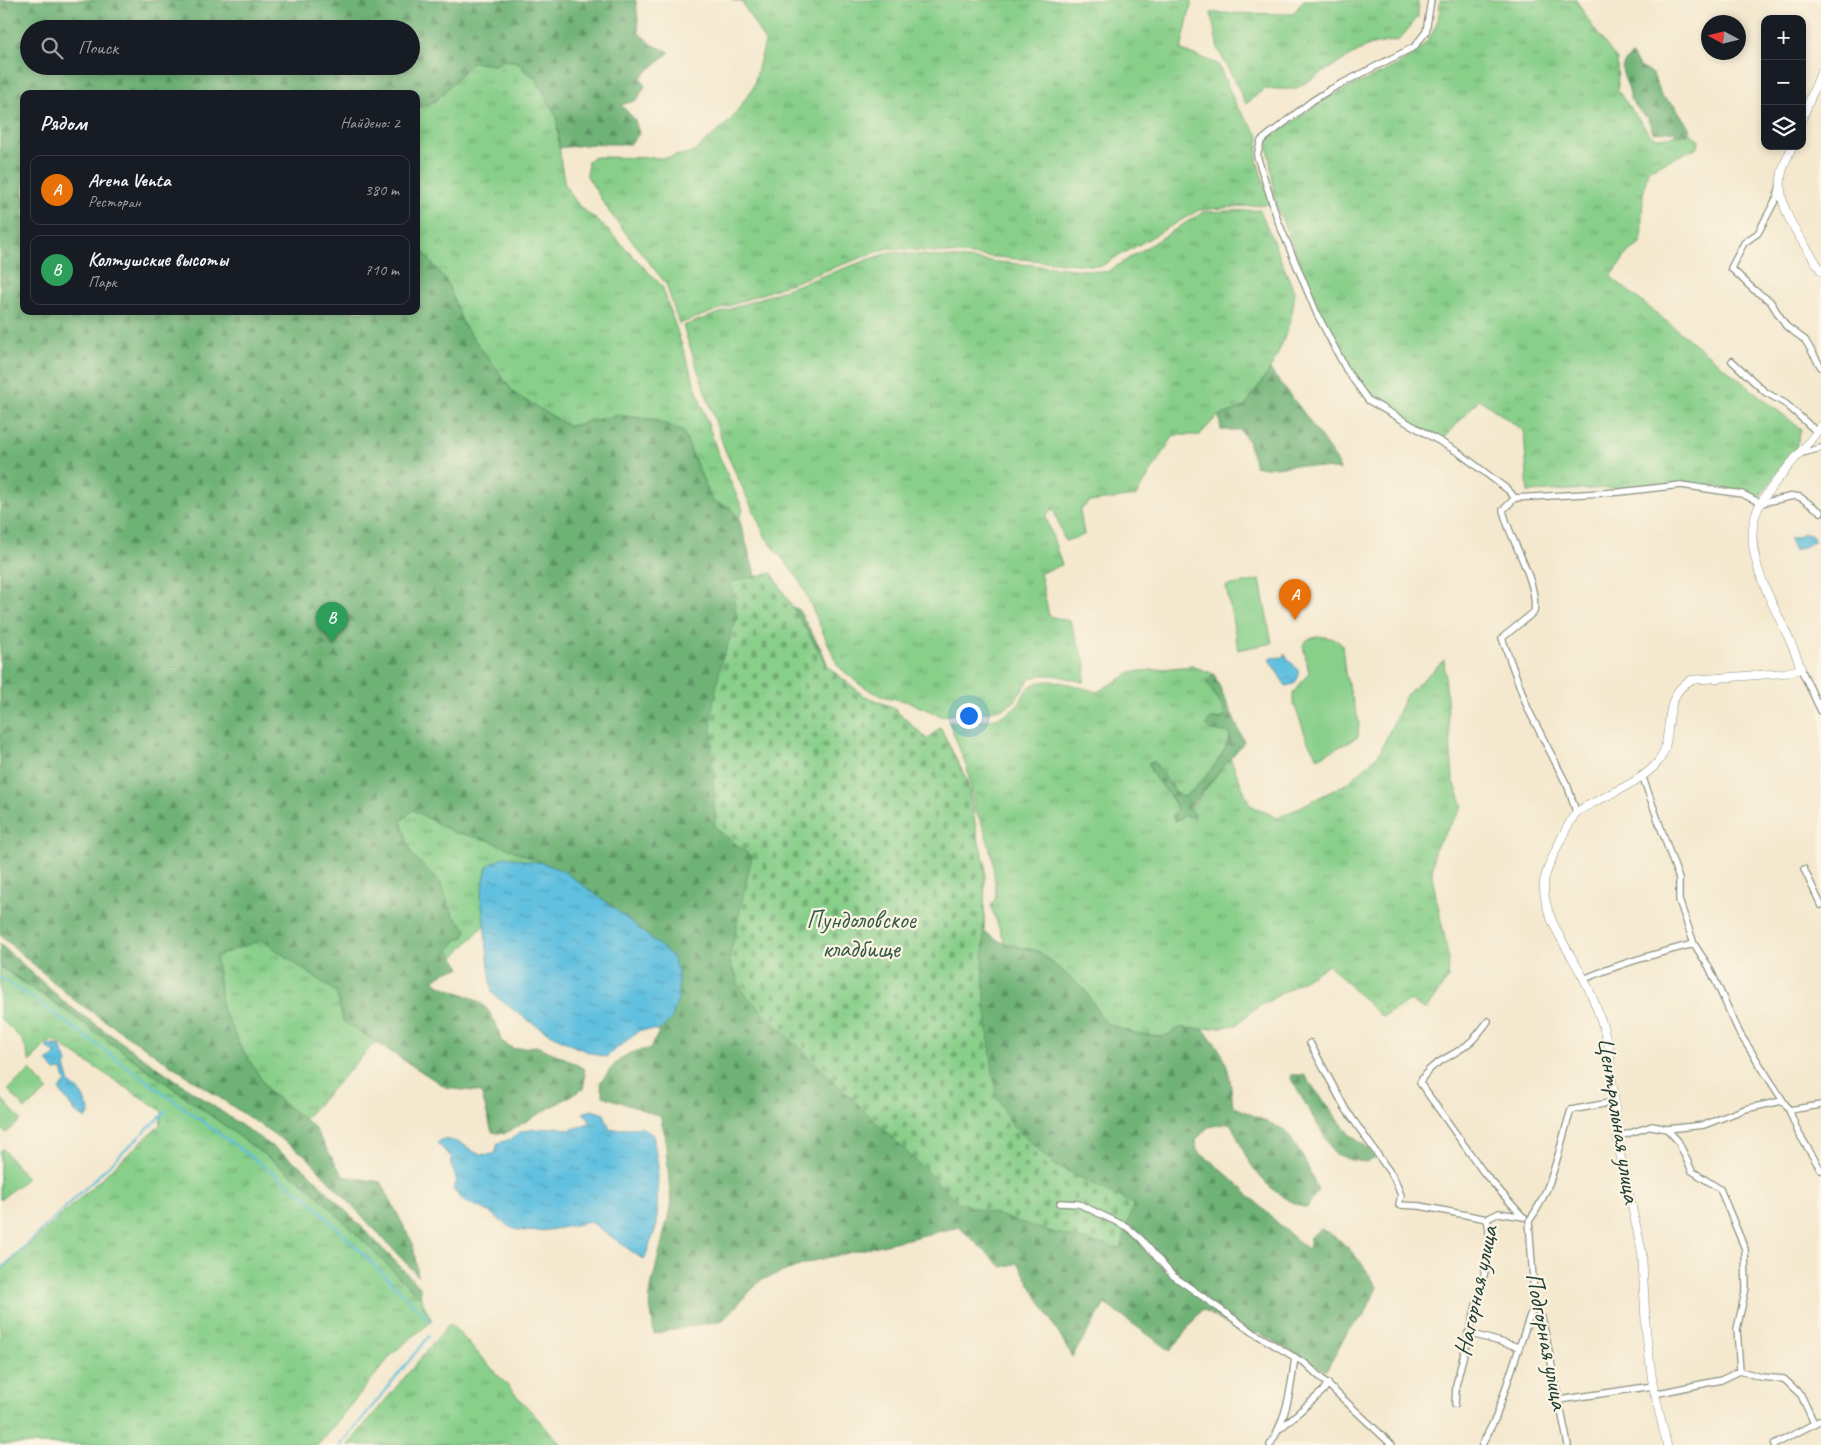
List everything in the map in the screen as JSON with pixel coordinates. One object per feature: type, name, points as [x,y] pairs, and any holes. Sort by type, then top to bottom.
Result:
[{"type":"street","points":[[1430,0],[1426,32],[1414,47],[1331,88],[1312,101],[1261,141],[1257,156],[1278,221],[1317,314],[1347,372],[1368,400],[1458,452],[1508,490],[1515,498]]},
{"type":"street","points":[[1806,109],[1821,72]]},
{"type":"street","points":[[1791,150],[1777,196],[1758,234],[1744,243],[1730,268],[1754,290],[1770,301],[1786,326],[1805,340],[1821,367]]},
{"type":"street","points":[[1781,179],[1783,200],[1791,223],[1821,271]]},
{"type":"street","points":[[1732,361],[1764,392],[1786,404],[1819,429],[1761,503],[1755,514],[1753,528],[1754,558],[1821,711]]},
{"type":"street","points":[[1797,455],[1821,448]]},
{"type":"street","points":[[1801,669],[1785,673],[1691,680],[1684,683],[1678,690],[1673,702],[1660,760],[1642,776],[1576,812],[1568,787],[1528,709],[1502,638],[1534,612],[1536,598],[1506,524],[1503,510],[1515,498],[1620,492],[1681,485],[1742,494],[1761,503],[1794,496],[1800,497],[1821,512]]},
{"type":"street","points":[[1642,776],[1679,879],[1679,900],[1694,944],[1709,967],[1740,1034],[1789,1110],[1798,1132],[1821,1170]]},
{"type":"street","name":"Центральная улица","points":[[1576,812],[1548,869],[1544,884],[1553,921],[1584,979],[1607,1040],[1612,1062],[1618,1137],[1642,1252],[1646,1331],[1654,1390],[1667,1445]]},
{"type":"street","points":[[1804,868],[1821,905]]},
{"type":"street","points":[[1584,979],[1622,963],[1639,961],[1694,944]]},
{"type":"street","points":[[1488,1021],[1466,1046],[1433,1065],[1423,1075],[1420,1083],[1484,1173],[1526,1219],[1542,1199],[1557,1160],[1571,1110],[1614,1102]]},
{"type":"street","points":[[1310,1043],[1344,1108],[1394,1178],[1401,1195],[1399,1205],[1420,1206],[1487,1219]]},
{"type":"street","points":[[1618,1137],[1652,1126],[1667,1129],[1704,1124],[1745,1109],[1782,1101]]},
{"type":"street","points":[[1789,1110],[1821,1105]]},
{"type":"street","points":[[1667,1129],[1678,1141],[1692,1171],[1720,1189],[1745,1250],[1746,1288],[1737,1329],[1740,1371]]},
{"type":"street","points":[[1060,1203],[1079,1204],[1127,1227],[1141,1239],[1172,1275],[1192,1291],[1254,1333],[1295,1357],[1328,1383],[1372,1428],[1392,1445]]},
{"type":"street","name":"Нагорная улица","points":[[1455,1404],[1456,1385],[1487,1263],[1489,1229],[1487,1219],[1499,1214],[1526,1219]]},
{"type":"street","name":"Подгорная улица","points":[[1526,1219],[1535,1308],[1542,1317],[1568,1445]]},
{"type":"street","points":[[1482,1445],[1496,1417],[1530,1315],[1535,1308]]},
{"type":"street","points":[[1468,1333],[1519,1347]]},
{"type":"street","points":[[1270,1445],[1280,1429],[1288,1408],[1295,1357]]},
{"type":"street","points":[[1559,1400],[1654,1390],[1721,1380],[1740,1371],[1784,1379],[1801,1395],[1814,1423]]},
{"type":"street","points":[[1280,1429],[1323,1391],[1328,1383]]},
{"type":"street","points":[[1774,1445],[1821,1420]]},
{"type":"green space","points":[[0,0],[506,0],[419,90],[20,90],[20,277]]},
{"type":"green space","points":[[0,0],[636,0],[639,33],[653,45],[670,52],[641,77],[645,86],[637,100],[621,105],[635,120],[639,134],[630,144],[594,144],[559,148],[557,117],[535,77],[525,71],[518,62],[506,60],[494,65],[472,62],[435,101],[420,107],[420,90],[20,90],[20,315],[420,315],[420,248],[447,282],[463,324],[515,394],[569,426],[618,415],[659,421],[683,432],[712,501],[730,508],[739,518],[762,598],[798,609],[821,649],[829,668],[864,696],[892,707],[928,740],[940,727],[967,781],[978,839],[985,863],[984,932],[1005,944],[1038,951],[1085,990],[1105,1023],[1133,1033],[1163,1037],[1180,1028],[1203,1029],[1223,1056],[1229,1073],[1233,1106],[1285,1130],[1303,1157],[1318,1190],[1307,1208],[1297,1205],[1278,1194],[1255,1170],[1230,1123],[1208,1127],[1196,1140],[1197,1151],[1226,1174],[1308,1249],[1310,1237],[1321,1229],[1347,1246],[1366,1269],[1377,1287],[1364,1316],[1350,1328],[1326,1371],[1259,1333],[1241,1333],[1202,1309],[1171,1351],[1105,1304],[1072,1357],[1018,1263],[1002,1267],[959,1227],[813,1261],[761,1280],[723,1320],[654,1334],[649,1296],[671,1204],[665,1135],[660,1116],[603,1096],[600,1083],[621,1059],[633,1052],[650,1049],[660,1030],[672,1018],[543,863],[488,840],[453,832],[413,810],[401,821],[412,855],[440,882],[453,915],[467,929],[464,937],[455,941],[449,950],[461,968],[447,971],[433,980],[445,988],[476,1000],[488,1010],[496,1023],[501,1041],[514,1049],[536,1046],[565,1058],[584,1069],[583,1089],[504,1134],[492,1132],[481,1092],[447,1088],[343,1021],[336,992],[262,940],[216,956],[222,1008],[242,1049],[270,1093],[313,1126],[343,1176],[381,1182],[413,1244],[418,1276],[305,1155],[74,1000],[0,935]]},
{"type":"green space","points":[[731,0],[1192,0],[1181,50],[1218,64],[1237,107],[1259,136],[1257,160],[1270,204],[1199,210],[1101,266],[888,248],[679,324],[666,284],[610,213],[587,176],[588,161],[593,157],[665,158],[694,152],[731,120],[753,88],[765,42],[742,2]]},
{"type":"green space","points":[[1304,0],[1418,0],[1418,17],[1399,40],[1367,46],[1295,89],[1264,89],[1246,104],[1218,49],[1211,13],[1293,14]]},
{"type":"green space","points":[[1440,0],[1576,0],[1617,60],[1618,91],[1651,136],[1660,138],[1690,133],[1699,140],[1698,147],[1648,170],[1643,195],[1641,244],[1628,252],[1611,277],[1801,429],[1796,448],[1758,499],[1741,491],[1697,484],[1528,492],[1524,431],[1479,399],[1443,440],[1413,425],[1372,398],[1350,370],[1333,342],[1276,205],[1267,140],[1328,98],[1389,70],[1419,49],[1431,36],[1438,20]]},
{"type":"green space","points":[[1632,55],[1640,67],[1653,74],[1661,96],[1675,106],[1690,129],[1687,135],[1676,136],[1675,131],[1653,133],[1647,116],[1643,115],[1630,99],[1630,92],[1622,71],[1626,60]]},
{"type":"green space","points":[[506,60],[518,62],[525,71],[535,77],[557,117],[561,164],[565,185],[579,206],[605,227],[662,286],[717,451],[743,510],[739,518],[730,508],[712,501],[683,432],[659,421],[618,415],[569,427],[563,423],[594,730],[536,869],[294,1130],[70,969],[23,315],[420,315],[420,107],[435,101],[472,62],[494,65]]},
{"type":"green space","points":[[1260,210],[1294,291],[1294,303],[1291,318],[1278,352],[1271,368],[1253,397],[1242,408],[1216,418],[1200,435],[1174,435],[1136,496],[1089,502],[1080,510],[1084,535],[1065,541],[1053,508],[1046,517],[1062,565],[1040,573],[1049,616],[1070,621],[1086,665],[1084,682],[1054,675],[1041,675],[1030,679],[1014,702],[1004,708],[978,714],[962,713],[941,716],[909,702],[881,696],[859,684],[838,666],[800,581],[766,538],[725,450],[683,326],[890,252],[1107,272],[1203,212]]},
{"type":"green space","points":[[1270,370],[1301,409],[1337,461],[1340,470],[1298,465],[1264,468],[1255,466],[1248,441],[1240,430],[1221,430],[1219,416],[1244,407]]},
{"type":"green space","name":"Пундоловское кладбище","points":[[772,573],[829,668],[864,696],[892,707],[928,740],[940,727],[967,781],[978,839],[985,863],[983,969],[987,1024],[996,1095],[1011,1125],[1055,1165],[1133,1204],[1121,1249],[1052,1232],[959,1203],[742,991],[729,960],[752,857],[715,827],[711,716],[721,663],[737,619],[731,582]]},
{"type":"green space","points":[[1260,580],[1272,643],[1238,650],[1226,586]]},
{"type":"green space","points":[[1319,636],[1336,639],[1342,645],[1345,673],[1359,722],[1358,737],[1318,758],[1308,742],[1293,701],[1293,693],[1309,673],[1303,645],[1307,640]]},
{"type":"green space","points":[[1444,660],[1453,779],[1463,806],[1434,850],[1432,876],[1449,960],[1448,978],[1426,1010],[1410,1001],[1382,1017],[1329,965],[1252,1011],[1236,1025],[1203,1029],[1180,1028],[1163,1037],[1133,1033],[1104,1023],[1085,990],[1038,951],[1005,944],[991,906],[996,897],[993,860],[984,828],[975,811],[967,768],[949,722],[983,721],[1000,717],[1015,708],[1030,686],[1040,682],[1061,682],[1097,692],[1132,672],[1192,666],[1214,674],[1207,680],[1224,710],[1225,716],[1221,719],[1210,719],[1212,731],[1227,732],[1230,736],[1223,752],[1211,770],[1197,786],[1183,797],[1175,792],[1170,781],[1150,768],[1176,805],[1177,810],[1172,817],[1175,821],[1185,816],[1230,758],[1250,805],[1278,818],[1348,783],[1379,754],[1406,695]]},
{"type":"green space","points":[[1214,674],[1244,742],[1189,808],[1195,815],[1193,817],[1185,816],[1175,821],[1172,817],[1177,810],[1175,804],[1153,775],[1149,762],[1154,762],[1172,787],[1183,797],[1196,786],[1218,761],[1224,752],[1230,736],[1227,732],[1212,731],[1206,725],[1210,719],[1221,719],[1225,716],[1224,710],[1207,683]]},
{"type":"green space","points":[[0,944],[69,1006],[306,1170],[420,1287],[421,1299],[310,1188],[81,1021],[0,966]]},
{"type":"green space","points":[[0,967],[81,1021],[310,1188],[421,1299],[432,1321],[394,1352],[318,1445],[0,1444],[0,1271],[160,1125],[162,1111],[53,1040],[45,1045],[30,1062],[23,1041],[0,1018]]},
{"type":"green space","points":[[30,1070],[48,1090],[25,1109],[8,1089]]},
{"type":"green space","points":[[1292,1075],[1304,1075],[1350,1135],[1370,1149],[1375,1158],[1366,1162],[1351,1160],[1334,1153],[1291,1079]]},
{"type":"green space","points":[[0,1097],[21,1120],[6,1133],[0,1127]]},
{"type":"green space","points":[[3,1149],[27,1178],[0,1200],[0,1151]]},
{"type":"green space","points":[[450,1323],[562,1445],[348,1445]]},
{"type":"water","points":[[1803,533],[1813,536],[1814,542],[1794,551],[1789,539],[1798,537]]},
{"type":"water","points":[[1284,654],[1298,670],[1298,678],[1294,684],[1286,686],[1270,661],[1270,658],[1284,657]]},
{"type":"water","points":[[503,857],[543,863],[563,871],[613,907],[672,956],[678,972],[678,998],[672,1018],[660,1030],[640,1030],[606,1057],[561,1040],[531,1022],[492,993],[481,896],[487,867]]},
{"type":"water","points":[[50,1044],[60,1046],[67,1062],[65,1066],[70,1084],[80,1091],[90,1112],[86,1119],[75,1112],[59,1089],[66,1083],[62,1070],[55,1071],[47,1061],[56,1054],[46,1047]]},
{"type":"water","points":[[592,1110],[604,1114],[610,1130],[641,1127],[653,1135],[658,1166],[657,1225],[644,1260],[591,1222],[551,1230],[521,1230],[509,1227],[490,1213],[465,1202],[453,1189],[457,1181],[451,1165],[452,1158],[437,1143],[443,1139],[460,1143],[478,1154],[495,1154],[498,1143],[511,1139],[522,1131],[556,1127],[570,1130],[589,1123],[589,1118],[583,1113]]},
{"type":"waterway","points":[[0,977],[38,1002],[306,1197],[431,1322]]},
{"type":"waterway","points":[[0,1270],[166,1111]]},
{"type":"waterway","points":[[341,1445],[429,1336]]},
{"type":"place","name":"Arena Venta","points":[[1295,620]]},
{"type":"place","name":"Колтушские высоты","points":[[332,643]]}]
